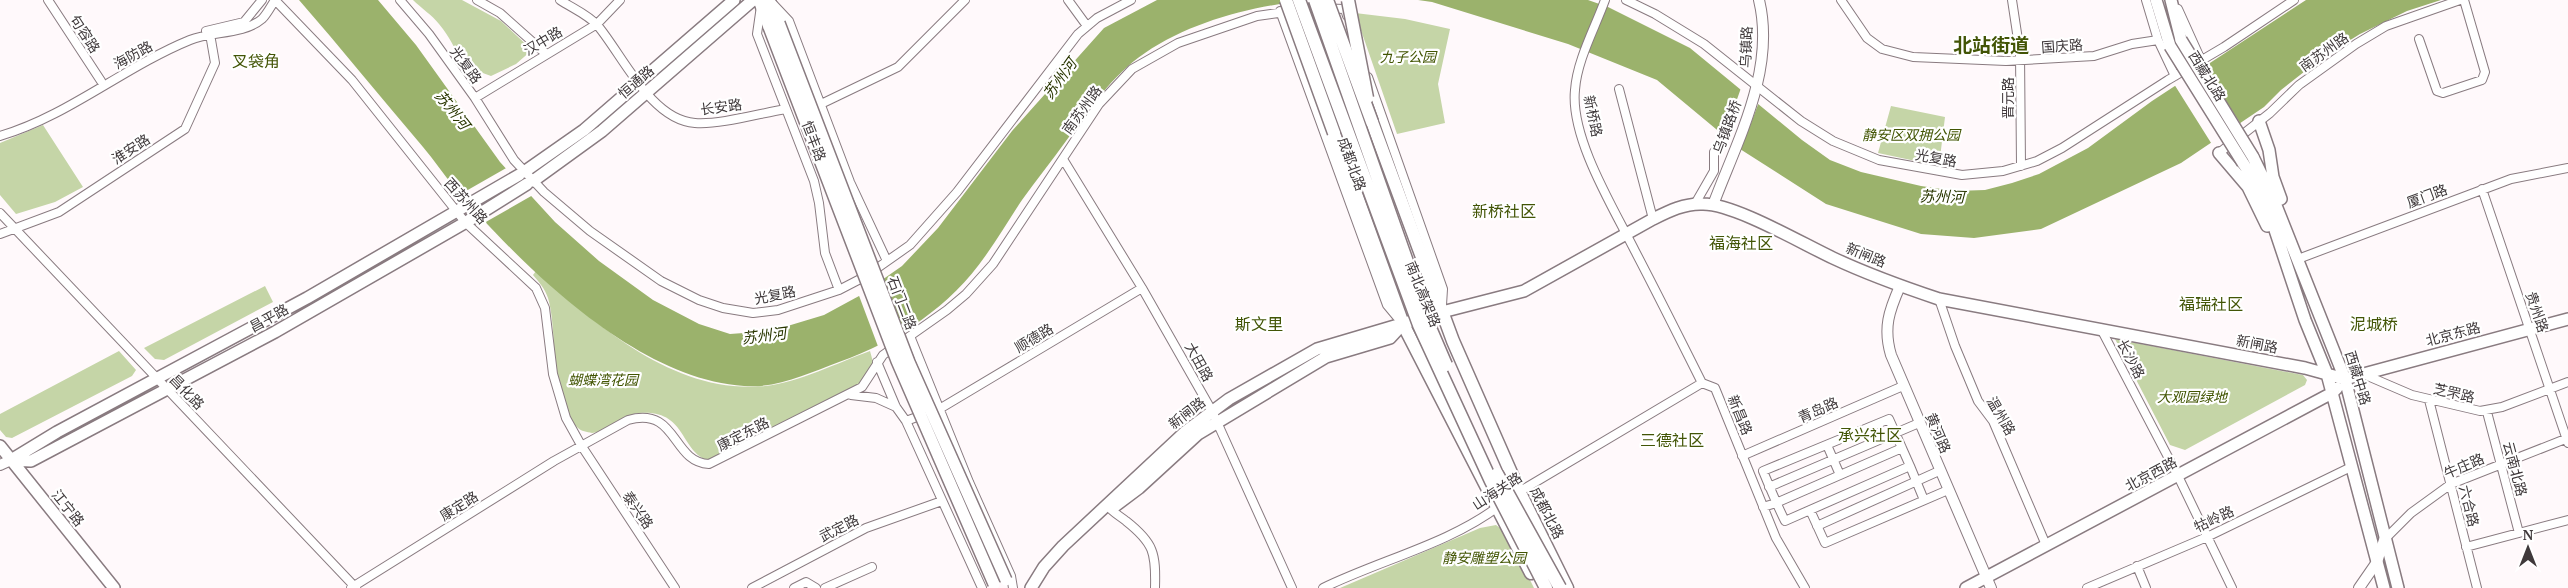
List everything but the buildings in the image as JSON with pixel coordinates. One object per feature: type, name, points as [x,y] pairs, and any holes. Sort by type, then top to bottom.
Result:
[{"type":"main road","name":"恒通路","points":[[521,173],[584,130],[734,0]]},
{"type":"main road","points":[[1292,0],[1323,67]]},
{"type":"main road","name":"南北高架路","points":[[1300,0],[1418,325],[1491,481],[1546,588]]},
{"type":"main road","name":"南北高架路","points":[[1315,0],[1431,330],[1486,454],[1560,588]]},
{"type":"main road","points":[[1320,0],[1336,63]]},
{"type":"main road","points":[[1327,0],[1372,122]]},
{"type":"main road","name":"西藏北路","points":[[2156,0],[2170,46],[2248,160]]},
{"type":"main road","name":"西藏北路","points":[[2171,0],[2181,40],[2248,160]]},
{"type":"main road","name":"恒通路","points":[[530,183],[602,131],[646,93],[763,2]]},
{"type":"main road","points":[[763,2],[774,25]]},
{"type":"main road","points":[[1346,4],[1372,122]]},
{"type":"main road","name":"成都北路","points":[[1283,6],[1403,324],[1496,508],[1540,588]]},
{"type":"main road","name":"石门二路","points":[[774,25],[909,362],[1009,585]]},
{"type":"main road","name":"石门二路","points":[[774,25],[897,361],[995,586]]},
{"type":"main road","points":[[2259,121],[2269,150],[2273,177],[2294,235],[2296,256]]},
{"type":"main road","name":"成都北路","points":[[1372,122],[1442,312],[1519,491],[1567,588]]},
{"type":"main road","points":[[2219,153],[2248,187],[2292,280]]},
{"type":"main road","name":"西藏中路","points":[[2248,160],[2296,256],[2345,379],[2384,540],[2398,588]]},
{"type":"main road","name":"西藏中路","points":[[2248,160],[2263,194],[2327,374],[2350,467],[2384,588]]},
{"type":"main road","name":"昌平路","points":[[5,463],[31,461],[275,332],[465,215],[521,173]]},
{"type":"main road","name":"昌平路","points":[[5,463],[57,432],[307,298],[530,183]]},
{"type":"main road","name":"新闸路","points":[[1040,588],[1068,549],[1185,432],[1229,399],[1317,349],[1442,312],[1524,291],[1653,219],[1671,210],[1695,204],[1713,205],[1738,213],[1834,258],[1900,286],[1939,299],[2101,329],[2345,379]]},
{"type":"main road","name":"北京东路","points":[[2345,379],[2568,319]]},
{"type":"main road","name":"新闸路","points":[[1031,588],[1044,567],[1063,546],[1109,508],[1139,488],[1190,440],[1326,356],[1390,338],[1403,324]]},
{"type":"main road","name":"北京西路","points":[[1966,588],[1988,584],[2046,545],[2332,393],[2345,379]]},
{"type":"main road","name":"江宁路","points":[[0,446],[5,463],[114,588]]},
{"type":"street","name":"句容路","points":[[48,0],[101,81]]},
{"type":"street","name":"海防路","points":[[0,135],[58,106],[151,52],[190,37],[244,22],[262,0]]},
{"type":"street","name":"海防路","points":[[0,135],[56,112],[190,37],[252,25],[262,18],[275,0]]},
{"type":"street","name":"西苏州路","points":[[275,0],[352,80],[465,215],[529,280],[540,296],[545,308],[551,365],[558,395],[566,418],[581,445]]},
{"type":"street","name":"光复路","points":[[400,0],[429,34],[475,98],[521,173],[530,183],[590,231],[661,281],[707,302],[753,313],[778,310],[839,290],[866,276],[910,245],[951,199],[1056,62],[1087,26],[1131,0]]},
{"type":"street","points":[[477,0],[500,13],[546,54]]},
{"type":"street","name":"长安路","points":[[560,0],[597,24],[646,93],[659,106],[692,123],[786,109]]},
{"type":"street","name":"汉中路","points":[[475,98],[597,24],[620,0]]},
{"type":"street","points":[[820,104],[898,67],[965,0]]},
{"type":"street","points":[[1068,0],[1087,26]]},
{"type":"street","name":"新桥路","points":[[1605,0],[1578,73],[1575,96],[1579,126],[1603,188],[1627,234]]},
{"type":"street","name":"光复路","points":[[1626,0],[1689,34],[1755,90],[1814,131],[1841,146],[1870,157],[1962,175],[1995,173],[2021,166],[2070,144],[2175,76],[2224,47],[2294,0]]},
{"type":"street","name":"乌镇路","points":[[1755,90],[1763,39],[1759,0]]},
{"type":"street","name":"国庆路","points":[[1841,0],[1867,38],[1882,49],[1913,57],[2020,61],[2094,56],[2132,44],[2158,40]]},
{"type":"street","name":"晋元路","points":[[2012,0],[2020,61],[2021,166]]},
{"type":"street","points":[[2146,0],[2158,40],[2175,76]]},
{"type":"street","points":[[2175,0],[2201,60]]},
{"type":"street","points":[[2419,39],[2437,91],[2443,93],[2482,80],[2485,72],[2462,0]]},
{"type":"street","name":"南苏州路","points":[[2219,153],[2259,121],[2299,85],[2386,26],[2462,0]]},
{"type":"street","name":"恒丰路","points":[[839,290],[825,253],[816,188],[757,34],[763,2],[789,21],[850,182],[888,261]]},
{"type":"street","name":"南苏州路","points":[[910,336],[948,310],[993,264],[1099,104],[1132,68],[1178,43],[1283,6],[1346,4]]},
{"type":"street","name":"成都北路","points":[[1346,4],[1443,288],[1442,312]]},
{"type":"street","name":"成都北路","points":[[1283,6],[1388,305],[1403,324]]},
{"type":"street","name":"淮安路","points":[[0,234],[59,212],[185,129],[215,63],[210,34]]},
{"type":"street","points":[[1619,89],[1653,219]]},
{"type":"street","name":"乌镇路桥","points":[[1713,205],[1755,90]]},
{"type":"street","points":[[1695,204],[1714,171],[1714,152]]},
{"type":"street","name":"大田路","points":[[1063,159],[1142,288],[1212,411],[1292,588]]},
{"type":"street","name":"厦门路","points":[[2296,256],[2482,188],[2526,174],[2568,168]]},
{"type":"street","name":"贵州路","points":[[2482,188],[2568,440]]},
{"type":"street","name":"昌化路","points":[[0,213],[354,588]]},
{"type":"street","name":"新昌路","points":[[1627,234],[1702,383],[1715,388],[1771,528],[1804,588]]},
{"type":"street","name":"黄河路","points":[[1900,286],[1888,316],[1886,338],[1903,386],[1988,584]]},
{"type":"street","name":"顺德路","points":[[906,421],[939,409],[1142,288]]},
{"type":"street","name":"温州路","points":[[1939,299],[1955,346],[1978,401],[1993,421],[2046,545]]},
{"type":"street","name":"长沙路","points":[[2101,329],[2178,476],[2232,588]]},
{"type":"street","name":"石门二路","points":[[910,336],[939,409],[1012,576],[1009,585]]},
{"type":"street","name":"康定东路","points":[[581,445],[628,420],[647,417],[664,424],[693,461],[709,464],[862,387],[876,362],[910,336]]},
{"type":"street","points":[[876,362],[896,407],[906,421],[982,588]]},
{"type":"street","name":"芝罘路","points":[[2363,374],[2429,400],[2486,412],[2568,382]]},
{"type":"street","name":"山海关路","points":[[1323,588],[1432,542],[1496,508],[1519,491],[1702,383]]},
{"type":"street","name":"青岛路","points":[[1742,456],[1903,386]]},
{"type":"street","points":[[848,394],[876,398],[896,407]]},
{"type":"street","name":"六合路","points":[[2429,400],[2477,588]]},
{"type":"street","name":"云南北路","points":[[2486,412],[2519,533]]},
{"type":"street","points":[[1785,521],[1763,471],[1889,419],[1924,500]]},
{"type":"street","points":[[1769,486],[1919,423]]},
{"type":"street","name":"牛庄路","points":[[2384,540],[2411,512],[2451,484],[2568,440]]},
{"type":"street","name":"康定路","points":[[354,588],[581,445]]},
{"type":"street","name":"泰兴路","points":[[581,445],[675,588]]},
{"type":"street","points":[[1827,445],[1840,475]]},
{"type":"street","points":[[1763,507],[1902,448]]},
{"type":"street","points":[[1771,528],[1910,466]]},
{"type":"street","name":"牯岭路","points":[[2087,588],[2208,537],[2350,467]]},
{"type":"street","points":[[1817,526],[1940,471]]},
{"type":"street","points":[[1810,510],[1825,543],[1948,490]]},
{"type":"street","name":"武定路","points":[[752,588],[761,586],[873,525],[942,501]]},
{"type":"street","points":[[1109,508],[1142,534],[1149,542],[1155,565],[1155,588]]},
{"type":"street","points":[[2466,547],[2568,520]]},
{"type":"street","points":[[2359,588],[2377,562],[2384,540]]},
{"type":"street","points":[[2137,566],[2146,588]]},
{"type":"street","points":[[825,588],[872,567]]},
{"type":"street","points":[[794,588],[806,582],[816,588]]},
{"type":"green space","points":[[413,0],[462,0],[501,21],[532,50],[516,64],[491,76],[479,71],[463,61],[439,24]]},
{"type":"green space","name":"九子公园","points":[[1355,13],[1405,19],[1450,29],[1438,84],[1445,123],[1397,134]]},
{"type":"green space","name":"静安区双拥公园","points":[[1891,106],[1945,117],[1939,166],[1878,153]]},
{"type":"green space","points":[[43,125],[83,187],[55,202],[16,214],[0,195],[0,143]]},
{"type":"green space","name":"蝴蝶湾花园","points":[[536,271],[612,334],[669,368],[700,380],[732,386],[765,386],[805,377],[870,351],[873,362],[861,384],[709,461],[699,456],[692,449],[681,432],[666,417],[655,414],[633,414],[598,432],[586,432],[578,428],[568,416],[562,401],[558,384],[548,298],[542,286],[533,275]]},
{"type":"green space","points":[[265,286],[273,302],[164,360],[155,359],[144,348]]},
{"type":"green space","name":"大观园绿地","points":[[2115,339],[2303,375],[2307,380],[2305,385],[2185,450],[2170,445]]},
{"type":"green space","points":[[119,351],[136,370],[132,376],[12,438],[6,437],[0,430],[0,414]]},
{"type":"green space","name":"静安雕塑公园","points":[[1496,525],[1507,533],[1534,588],[1340,588],[1480,528]]},
{"type":"water","name":"苏州河","points":[[299,0],[378,0],[416,45],[500,162],[555,222],[599,261],[653,300],[699,324],[730,334],[771,331],[824,315],[859,296],[902,266],[938,228],[1012,131],[1104,28],[1157,0],[1307,0],[1244,11],[1223,17],[1182,32],[1145,53],[1112,82],[1083,117],[1027,193],[972,274],[939,306],[902,333],[861,354],[780,383],[744,386],[703,379],[663,363],[623,341],[584,314],[548,284],[455,188],[423,147]]},
{"type":"water","name":"苏州河","points":[[1418,0],[1588,0],[1608,7],[1690,48],[1802,140],[1830,160],[1861,172],[1921,186],[1955,191],[1985,190],[2012,183],[2039,174],[2088,148],[2152,101],[2306,0],[2441,0],[2407,11],[2360,34],[2323,57],[2281,90],[2264,107],[2181,163],[2041,229],[1974,238],[1921,234],[1826,204],[1740,149],[1657,80],[1568,44],[1432,2]]},
{"type":"pier","points":[[2203,65],[2242,126],[2213,146],[2174,84]]},
{"type":"pier","points":[[1741,88],[1759,102],[1740,152],[1723,139]]},
{"type":"pier","points":[[508,167],[533,195],[484,223],[459,195]]},
{"type":"pier","points":[[883,277],[905,334],[879,349],[858,293]]},
{"type":"district","name":"北站街道","points":[[1991,45]]},
{"type":"district","name":"叉袋角","points":[[256,61]]},
{"type":"district","name":"新桥社区","points":[[1504,211]]},
{"type":"district","name":"福海社区","points":[[1741,243]]},
{"type":"district","name":"福瑞社区","points":[[2211,304]]},
{"type":"district","name":"斯文里","points":[[1259,324]]},
{"type":"district","name":"泥城桥","points":[[2374,324]]},
{"type":"district","name":"承兴社区","points":[[1870,435]]},
{"type":"district","name":"三德社区","points":[[1672,440]]}]
